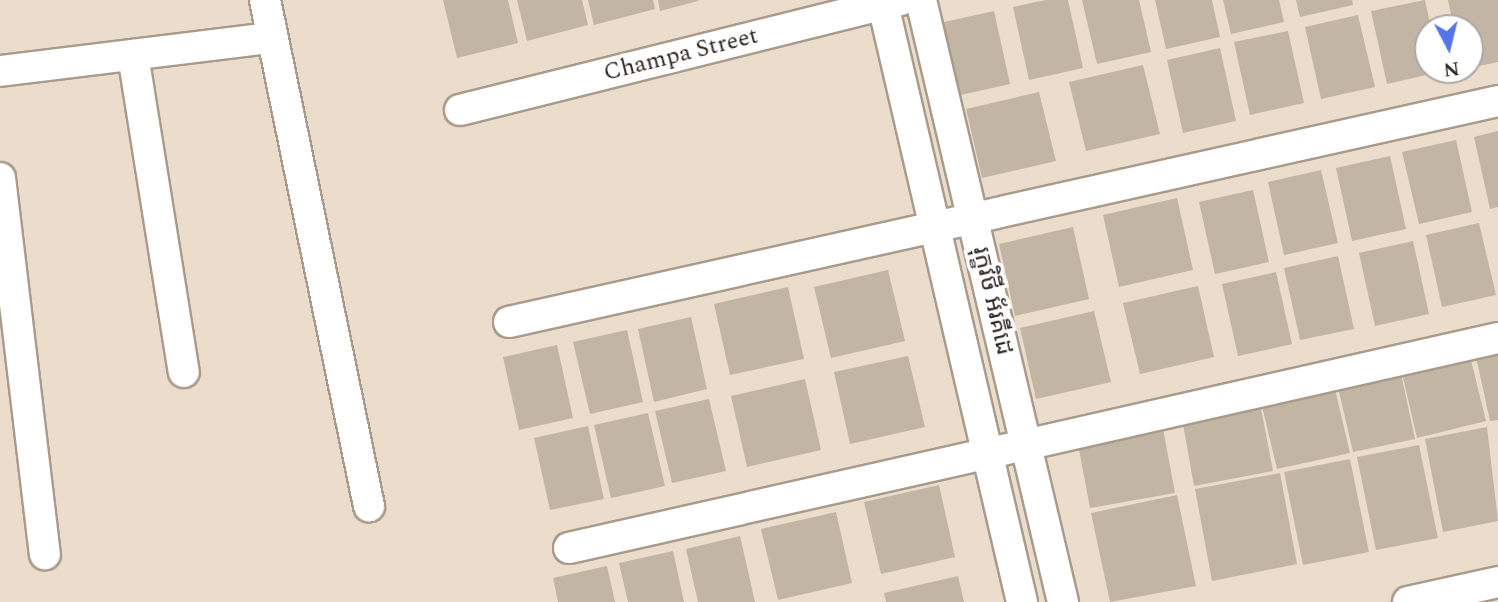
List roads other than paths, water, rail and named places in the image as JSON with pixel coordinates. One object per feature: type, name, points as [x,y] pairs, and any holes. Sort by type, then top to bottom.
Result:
[{"type":"street","points":[[265,0],[270,38],[369,506]]},
{"type":"street","name":"រុក្ខវិថី អ័រគីដេ","points":[[921,0],[1063,602]]},
{"type":"street","name":"រុក្ខវិថី អ័រគីដេ","points":[[889,1],[934,226],[1022,602]]},
{"type":"street","name":"Champa Street","points":[[460,110],[889,1]]},
{"type":"street","points":[[0,71],[270,38]]},
{"type":"street","points":[[133,55],[184,372]]},
{"type":"street","points":[[509,322],[1498,101]]},
{"type":"street","points":[[0,178],[45,554]]},
{"type":"street","points":[[569,548],[1498,338]]},
{"type":"street","points":[[1408,602],[1498,582]]}]
